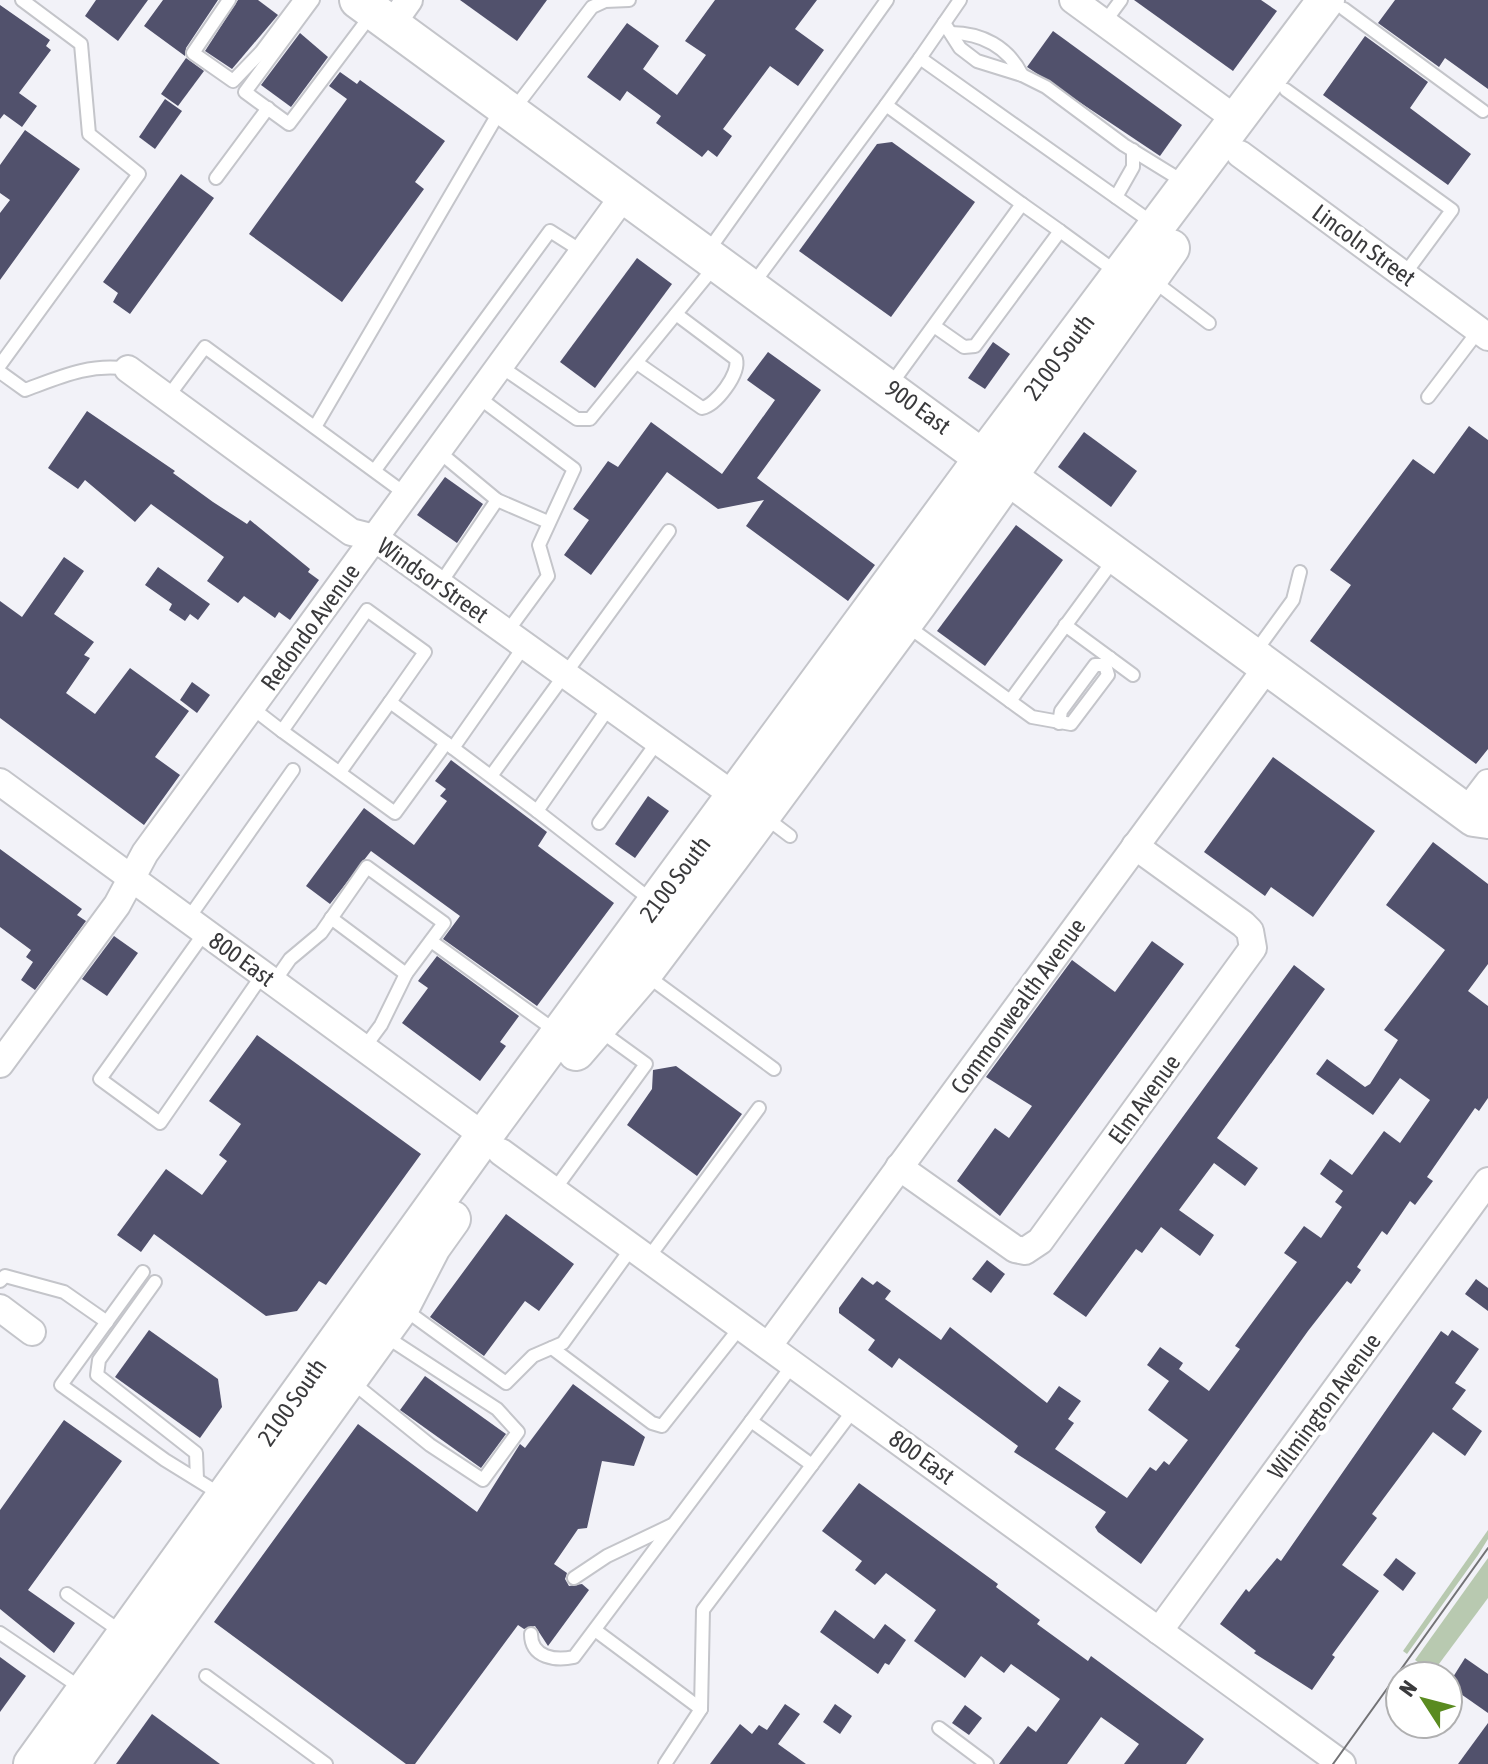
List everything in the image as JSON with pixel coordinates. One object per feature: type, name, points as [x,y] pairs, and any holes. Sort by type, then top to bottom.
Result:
[{"type":"main road","name":"2100 South","points":[[763,816],[763,787],[848,668],[856,651],[854,636],[997,465],[1239,137],[1333,2]]},
{"type":"main road","name":"900 East","points":[[378,7],[508,108],[1481,820]]},
{"type":"main road","name":"2100 South","points":[[1134,276],[1157,226],[1189,185],[1239,137]]},
{"type":"main road","name":"2100 South","points":[[32,1764],[126,1635],[212,1489],[300,1388],[493,1144],[644,973],[763,816],[903,624],[997,465]]},
{"type":"main road","name":"2100 South","points":[[71,1764],[392,1320],[432,1247],[560,1034],[656,904],[763,816]]},
{"type":"street","name":"Lincoln Street","points":[[1073,0],[1404,275],[1483,333]]},
{"type":"street","name":"Redondo Avenue","points":[[0,1064],[117,905],[131,877],[251,707],[625,194]]},
{"type":"street","name":"Windsor Street","points":[[128,369],[351,532],[375,538],[763,816]]},
{"type":"street","name":"Commonwealth Avenue","points":[[769,1345],[1135,846],[1260,661]]},
{"type":"street","name":"800 East","points":[[0,782],[1342,1764]]},
{"type":"street","points":[[1481,820],[1488,783]]},
{"type":"street","name":"Elm Avenue","points":[[899,1167],[1015,1249],[1033,1248],[1049,1229],[1253,948],[1250,931],[1243,924],[1135,846]]},
{"type":"street","name":"Wilmington Avenue","points":[[1159,1631],[1488,1181]]},
{"type":"street","points":[[0,1308],[32,1332]]},
{"type":"lane","points":[[0,365],[139,174],[89,134],[81,44],[22,0]]},
{"type":"lane","points":[[229,0],[193,53],[233,81],[261,52],[300,0]]},
{"type":"lane","points":[[313,0],[245,92],[289,124],[378,7]]},
{"type":"lane","points":[[315,427],[508,108],[592,7],[605,1],[629,0]]},
{"type":"lane","points":[[500,366],[582,421],[596,417],[676,314],[887,0]]},
{"type":"lane","points":[[751,286],[920,58],[948,28],[960,0]]},
{"type":"lane","points":[[1104,23],[1121,0]]},
{"type":"lane","points":[[1333,2],[1483,111]]},
{"type":"lane","points":[[948,28],[985,39],[1015,61],[1022,75]]},
{"type":"lane","points":[[948,28],[960,48],[977,61],[1022,75],[1046,87],[1133,150],[1189,185]]},
{"type":"lane","points":[[920,58],[1157,226]]},
{"type":"lane","points":[[1273,90],[1452,210],[1404,275]]},
{"type":"lane","points":[[886,105],[1060,231],[1209,323]]},
{"type":"lane","points":[[216,178],[268,108]]},
{"type":"lane","points":[[1116,197],[1133,167],[1133,150]]},
{"type":"lane","points":[[889,387],[1022,204]]},
{"type":"lane","points":[[375,470],[550,231],[583,252]]},
{"type":"lane","points":[[934,326],[964,347],[975,346],[1060,231]]},
{"type":"lane","points":[[637,363],[702,408],[711,405],[736,371],[736,359],[676,314]]},
{"type":"lane","points":[[1428,397],[1483,333]]},
{"type":"lane","points":[[167,398],[205,347],[407,495]]},
{"type":"lane","points":[[0,372],[25,390],[82,368],[106,366],[128,369]]},
{"type":"lane","points":[[251,707],[395,813],[449,745],[516,638],[548,576],[539,545],[574,469],[478,397]]},
{"type":"lane","points":[[438,451],[497,500],[548,522]]},
{"type":"lane","points":[[440,584],[497,500]]},
{"type":"lane","points":[[491,776],[669,531]]},
{"type":"lane","points":[[1010,701],[1117,555]]},
{"type":"lane","points":[[1260,661],[1293,600],[1300,572]]},
{"type":"lane","points":[[282,731],[367,610],[425,652],[340,772]]},
{"type":"lane","points":[[903,624],[1032,717],[1059,723],[1071,724],[1108,675],[1108,662]]},
{"type":"lane","points":[[1065,625],[1108,662],[1133,675]]},
{"type":"lane","points":[[390,702],[656,904]]},
{"type":"lane","points":[[537,811],[610,706]]},
{"type":"lane","points":[[599,823],[659,741]]},
{"type":"lane","points":[[293,770],[100,1079],[160,1123],[269,978],[321,933],[367,867],[444,923],[406,974],[381,1025],[364,1048]]},
{"type":"lane","points":[[331,918],[406,974]]},
{"type":"lane","points":[[431,941],[560,1034]]},
{"type":"lane","points":[[644,973],[774,1069]]},
{"type":"lane","points":[[555,1189],[646,1064],[595,1027]]},
{"type":"lane","points":[[392,1320],[506,1383],[533,1356],[563,1343],[759,1108]]},
{"type":"lane","points":[[143,1272],[61,1385],[165,1460],[212,1489]]},
{"type":"lane","points":[[0,1281],[5,1276],[64,1292],[107,1322]]},
{"type":"lane","points":[[155,1282],[99,1360],[97,1375],[196,1453],[212,1489]]},
{"type":"lane","points":[[349,1380],[430,1445],[483,1480],[518,1432],[497,1409],[392,1320]]},
{"type":"lane","points":[[552,1348],[652,1423],[662,1426],[742,1325]]},
{"type":"lane","points":[[531,1634],[531,1643],[539,1653],[557,1661],[574,1657],[794,1363]]},
{"type":"lane","points":[[665,1764],[701,1709],[703,1610],[855,1408]]},
{"type":"lane","points":[[751,1421],[812,1465]]},
{"type":"lane","points":[[574,1578],[607,1556],[675,1523]]},
{"type":"lane","points":[[67,1594],[126,1635]]},
{"type":"lane","points":[[595,1630],[701,1709]]},
{"type":"lane","points":[[0,1633],[85,1691]]},
{"type":"lane","points":[[206,1676],[326,1764]]},
{"type":"lane","points":[[939,1728],[987,1764]]},
{"type":"green space","points":[[1488,1530],[1488,1539],[1478,1555],[1407,1654],[1403,1651]]},
{"type":"green space","points":[[1488,1558],[1488,1598],[1442,1660],[1415,1660]]},
{"type":"building","points":[[96,0],[148,0],[118,41],[85,16]]},
{"type":"building","points":[[163,0],[218,0],[186,48],[185,56],[144,26]]},
{"type":"building","points":[[238,0],[258,0],[278,15],[232,69],[205,51]]},
{"type":"building","points":[[460,0],[547,0],[517,41]]},
{"type":"building","points":[[715,0],[817,0],[795,29],[824,50],[798,86],[770,66],[723,129],[732,136],[717,157],[708,150],[702,157],[656,123],[661,116],[627,91],[620,101],[587,77],[627,23],[659,46],[643,69],[677,95],[706,55],[685,41]]},
{"type":"building","points":[[1134,0],[1261,0],[1277,11],[1233,71]]},
{"type":"building","points":[[1395,0],[1488,0],[1488,89],[1445,58],[1439,67],[1378,23]]},
{"type":"building","points":[[0,5],[50,40],[46,46],[51,50],[19,93],[37,106],[22,127],[4,114],[0,119]]},
{"type":"building","points":[[1053,31],[1182,125],[1160,156],[1027,67]]},
{"type":"building","points":[[300,33],[328,57],[291,107],[261,85]]},
{"type":"building","points":[[1365,36],[1428,82],[1410,108],[1471,154],[1448,185],[1323,95]]},
{"type":"building","points":[[186,58],[204,71],[178,106],[161,94]]},
{"type":"building","points":[[340,72],[357,84],[360,80],[445,141],[415,182],[424,189],[342,302],[249,234],[347,99],[329,86]]},
{"type":"building","points":[[165,99],[182,111],[155,149],[139,137]]},
{"type":"building","points":[[25,130],[80,169],[0,280],[0,213],[10,200],[0,193],[0,165]]},
{"type":"building","points":[[892,142],[975,202],[891,317],[799,251],[877,144]]},
{"type":"building","points":[[181,174],[214,198],[130,314],[113,302],[118,293],[103,282]]},
{"type":"building","points":[[637,258],[672,284],[595,388],[560,362]]},
{"type":"building","points":[[993,342],[1010,354],[985,389],[968,378]]},
{"type":"building","points":[[768,352],[821,390],[757,478],[875,565],[848,601],[746,526],[764,500],[718,509],[667,472],[591,575],[564,555],[589,520],[573,509],[608,461],[618,467],[651,422],[722,474],[775,400],[747,380]]},
{"type":"building","points":[[87,411],[175,471],[173,473],[213,502],[247,524],[250,520],[310,569],[308,572],[319,580],[290,620],[279,612],[275,618],[244,596],[238,603],[207,581],[224,557],[151,504],[135,522],[85,480],[78,489],[48,468]]},
{"type":"building","points":[[1469,426],[1488,440],[1488,749],[1476,764],[1310,641],[1351,585],[1330,570],[1413,459],[1434,474]]},
{"type":"building","points":[[1084,432],[1137,471],[1111,507],[1058,467]]},
{"type":"building","points":[[445,477],[483,504],[457,543],[417,515]]},
{"type":"building","points":[[1016,525],[1063,560],[985,666],[937,631]]},
{"type":"building","points":[[64,557],[84,571],[54,614],[94,642],[84,655],[90,658],[66,693],[95,714],[130,668],[189,711],[155,757],[180,775],[144,825],[0,718],[0,601],[22,617]]},
{"type":"building","points":[[158,567],[210,604],[198,620],[190,614],[185,621],[169,610],[172,604],[145,585]]},
{"type":"building","points":[[192,682],[210,695],[197,713],[180,700]]},
{"type":"building","points":[[1273,757],[1375,831],[1313,917],[1271,887],[1265,896],[1204,852]]},
{"type":"building","points":[[451,760],[547,832],[538,846],[614,903],[537,1006],[443,939],[460,916],[371,851],[330,904],[306,886],[364,808],[414,845],[447,801],[440,796],[446,789],[435,781]]},
{"type":"building","points":[[648,796],[669,811],[635,858],[615,844]]},
{"type":"building","points":[[1433,842],[1488,884],[1488,964],[1468,991],[1488,1006],[1488,1098],[1479,1111],[1475,1108],[1427,1177],[1433,1181],[1415,1205],[1410,1201],[1387,1235],[1382,1231],[1357,1267],[1361,1270],[1351,1284],[1347,1281],[1308,1331],[1141,1564],[1098,1532],[1095,1527],[1106,1512],[1014,1452],[1018,1446],[899,1358],[892,1368],[868,1350],[875,1340],[839,1313],[839,1308],[862,1277],[873,1285],[877,1281],[891,1291],[885,1299],[941,1340],[950,1327],[1047,1403],[1059,1386],[1081,1401],[1068,1419],[1074,1423],[1055,1449],[1127,1498],[1150,1467],[1156,1471],[1164,1461],[1169,1465],[1188,1440],[1148,1410],[1169,1381],[1147,1365],[1160,1347],[1183,1363],[1179,1369],[1209,1391],[1240,1349],[1235,1346],[1297,1262],[1284,1253],[1304,1226],[1321,1238],[1342,1207],[1335,1202],[1343,1191],[1320,1174],[1330,1159],[1352,1175],[1384,1131],[1400,1143],[1430,1100],[1400,1078],[1373,1115],[1316,1074],[1327,1059],[1365,1087],[1370,1084],[1398,1040],[1384,1030],[1445,950],[1386,905]]},
{"type":"building","points":[[0,849],[82,909],[77,915],[86,921],[35,990],[21,980],[33,962],[26,957],[31,950],[0,927]]},
{"type":"building","points":[[114,936],[138,953],[107,996],[82,979]]},
{"type":"building","points":[[1152,941],[1184,964],[1000,1216],[957,1181],[995,1128],[1009,1138],[1032,1106],[986,1077],[1072,960],[1115,992]]},
{"type":"building","points":[[437,956],[519,1016],[500,1042],[506,1046],[480,1081],[402,1023],[428,988],[418,981]]},
{"type":"building","points":[[1294,965],[1325,989],[1217,1138],[1258,1168],[1245,1186],[1214,1163],[1179,1210],[1214,1235],[1200,1256],[1161,1227],[1142,1253],[1136,1249],[1086,1317],[1053,1294]]},
{"type":"building","points":[[257,1035],[421,1154],[326,1285],[319,1281],[297,1311],[266,1316],[154,1234],[141,1252],[117,1235],[166,1169],[202,1195],[227,1161],[219,1155],[241,1124],[209,1101]]},
{"type":"building","points":[[676,1066],[742,1114],[697,1176],[627,1125],[652,1089],[653,1070]]},
{"type":"building","points":[[506,1214],[574,1264],[539,1311],[525,1301],[484,1356],[430,1317]]},
{"type":"building","points":[[987,1260],[1005,1274],[991,1293],[972,1279]]},
{"type":"building","points":[[1476,1279],[1488,1288],[1488,1311],[1465,1294]]},
{"type":"building","points":[[149,1330],[218,1379],[222,1407],[200,1438],[115,1377]]},
{"type":"building","points":[[1452,1330],[1479,1349],[1455,1383],[1466,1390],[1452,1409],[1482,1431],[1465,1456],[1433,1432],[1372,1514],[1377,1518],[1342,1565],[1379,1591],[1332,1655],[1335,1657],[1312,1690],[1254,1653],[1256,1651],[1220,1624],[1246,1589],[1249,1592],[1277,1558],[1281,1561],[1441,1331],[1448,1336]]},
{"type":"building","points":[[425,1376],[506,1434],[481,1468],[400,1410]]},
{"type":"building","points":[[573,1384],[645,1437],[634,1466],[602,1461],[587,1528],[578,1529],[554,1564],[567,1573],[565,1579],[569,1586],[582,1584],[589,1590],[548,1646],[535,1626],[524,1629],[518,1625],[415,1764],[406,1764],[214,1622],[358,1424],[477,1512],[520,1444],[525,1448]]},
{"type":"building","points":[[64,1420],[122,1461],[28,1590],[75,1623],[54,1653],[0,1609],[0,1510]]},
{"type":"building","points":[[859,1483],[998,1584],[996,1587],[1040,1620],[1037,1624],[1088,1661],[1091,1656],[1204,1739],[1186,1764],[1124,1764],[1139,1744],[1101,1717],[1067,1764],[999,1764],[1028,1726],[1036,1732],[1060,1699],[1011,1664],[1004,1673],[981,1656],[965,1678],[914,1641],[936,1610],[886,1573],[875,1585],[855,1570],[862,1561],[822,1531]]},
{"type":"building","points":[[1396,1558],[1416,1573],[1403,1591],[1383,1575]]},
{"type":"building","points":[[835,1610],[874,1639],[885,1624],[906,1640],[889,1665],[885,1663],[878,1674],[820,1632]]},
{"type":"building","points":[[0,1657],[26,1676],[0,1712]]},
{"type":"building","points":[[1464,1660],[1488,1674],[1488,1713],[1464,1696]]},
{"type":"building","points":[[785,1704],[800,1714],[778,1744],[806,1764],[710,1764],[740,1724],[752,1734],[759,1725],[767,1730]]},
{"type":"building","points":[[835,1704],[852,1716],[840,1734],[823,1722]]},
{"type":"building","points":[[965,1705],[982,1718],[969,1735],[952,1723]]},
{"type":"building","points":[[152,1714],[220,1764],[116,1764]]},
{"type":"building","points":[[1488,1723],[1488,1764],[1458,1764]]},
{"type":"tram line","points":[[1333,1764],[1488,1548]]}]
